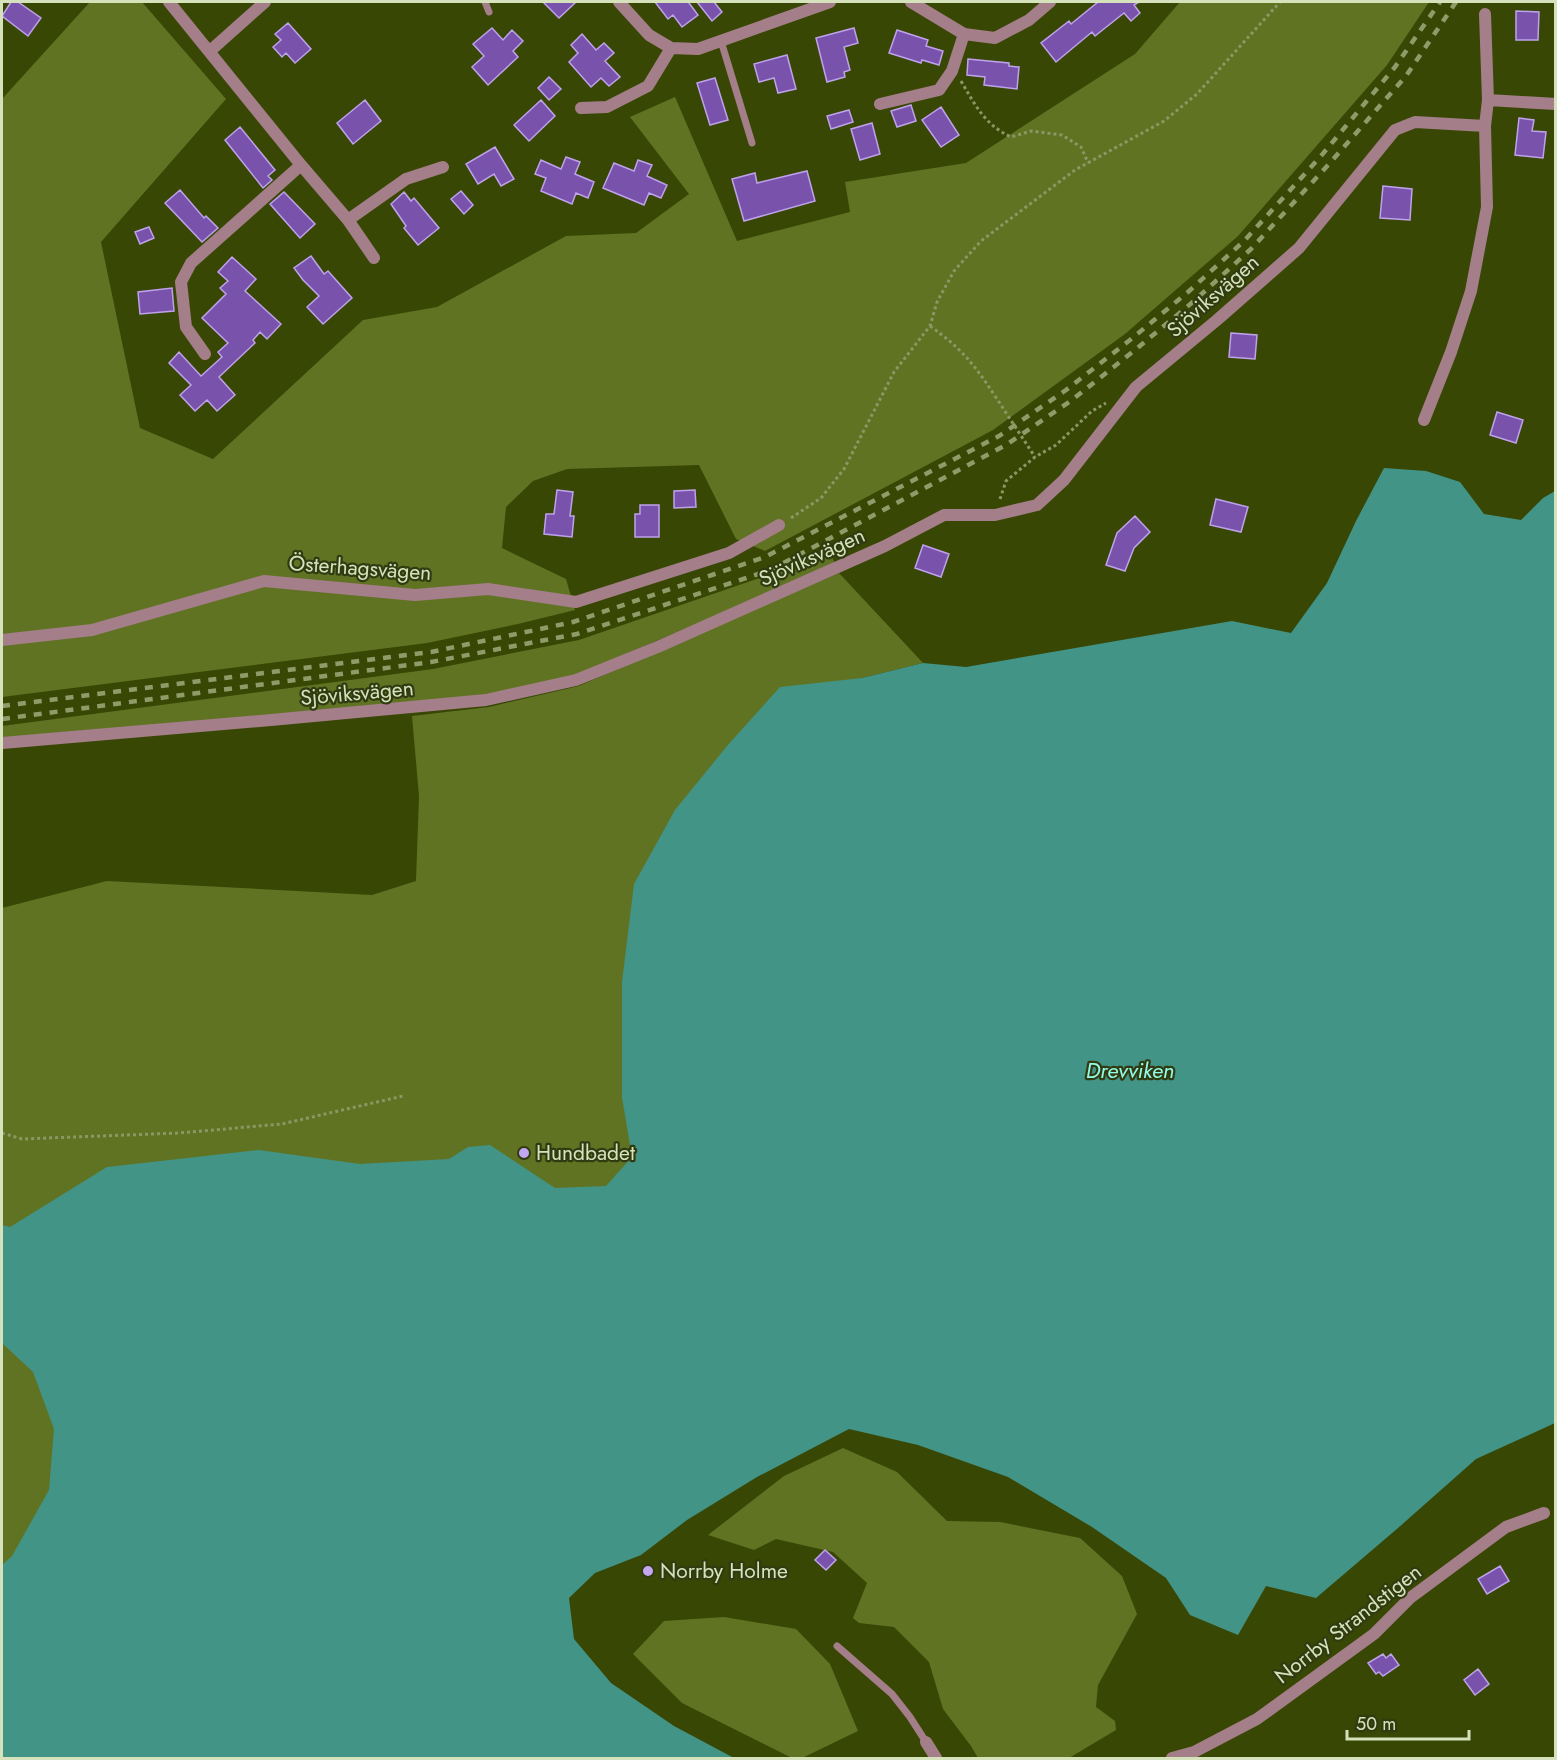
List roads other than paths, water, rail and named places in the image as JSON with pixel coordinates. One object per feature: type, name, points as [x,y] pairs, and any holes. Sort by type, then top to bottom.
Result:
[{"type":"street","points":[[169,2],[348,220],[374,258]]},
{"type":"street","points":[[210,51],[265,2]]},
{"type":"street","points":[[619,2],[648,35],[670,48],[698,49],[830,2]]},
{"type":"street","points":[[911,2],[947,22],[963,34],[995,38],[1029,20],[1050,2]]},
{"type":"street","points":[[1424,420],[1451,352],[1471,291],[1487,207],[1485,126],[1488,100],[1485,14]]},
{"type":"street","points":[[880,104],[939,90],[952,71],[963,34]]},
{"type":"street","points":[[581,108],[607,107],[648,86],[670,48]]},
{"type":"street","points":[[1488,100],[1556,104]]},
{"type":"street","name":"Sjöviksvägen","points":[[2,742],[486,700],[576,680],[671,642],[885,546],[944,515],[995,515],[1037,505],[1064,480],[1136,387],[1299,248],[1395,130],[1415,122],[1485,126]]},
{"type":"street","points":[[205,354],[186,327],[182,282],[191,263],[301,165]]},
{"type":"street","points":[[348,220],[406,179],[443,167]]},
{"type":"street","name":"Österhagsvägen","points":[[2,640],[92,630],[264,581],[415,595],[488,589],[576,602],[729,553],[779,525]]},
{"type":"street","name":"Norrby Strandstigen","points":[[1172,1758],[1194,1752],[1257,1719],[1374,1634],[1410,1598],[1506,1527],[1546,1512]]},
{"type":"street","points":[[926,1742],[936,1758]]},
{"type":"lane","points":[[485,2],[489,12]]},
{"type":"lane","points":[[721,41],[752,143]]},
{"type":"lane","points":[[837,1646],[892,1694],[926,1742]]},
{"type":"water","name":"Drevviken","points":[[1384,468],[1426,471],[1460,482],[1484,514],[1521,520],[1543,498],[1555,491],[1555,1423],[1476,1459],[1316,1598],[1266,1586],[1238,1635],[1190,1615],[1166,1578],[1092,1527],[1008,1477],[918,1445],[849,1429],[757,1477],[687,1520],[641,1555],[595,1573],[569,1598],[574,1639],[611,1683],[674,1726],[734,1758],[2,1758],[2,1565],[12,1556],[49,1490],[54,1429],[33,1372],[2,1343],[2,1225],[10,1227],[107,1167],[259,1150],[360,1164],[449,1159],[468,1147],[490,1145],[555,1188],[606,1186],[632,1157],[622,1097],[622,982],[634,884],[675,810],[727,746],[780,687],[862,678],[923,663],[966,667],[1232,621],[1291,633],[1327,583]]},
{"type":"railway","points":[[2,706],[431,652],[573,622],[765,557],[999,436],[1066,390],[1130,340],[1244,241],[1321,156],[1395,67],[1440,2]]},
{"type":"railway","points":[[2,719],[431,662],[577,634],[770,570],[1006,445],[1072,400],[1135,350],[1251,249],[1406,76],[1456,2]]},
{"type":"place","name":"Hundbadet","points":[[524,1153]]},
{"type":"place","name":"Norrby Holme","points":[[648,1571]]}]
